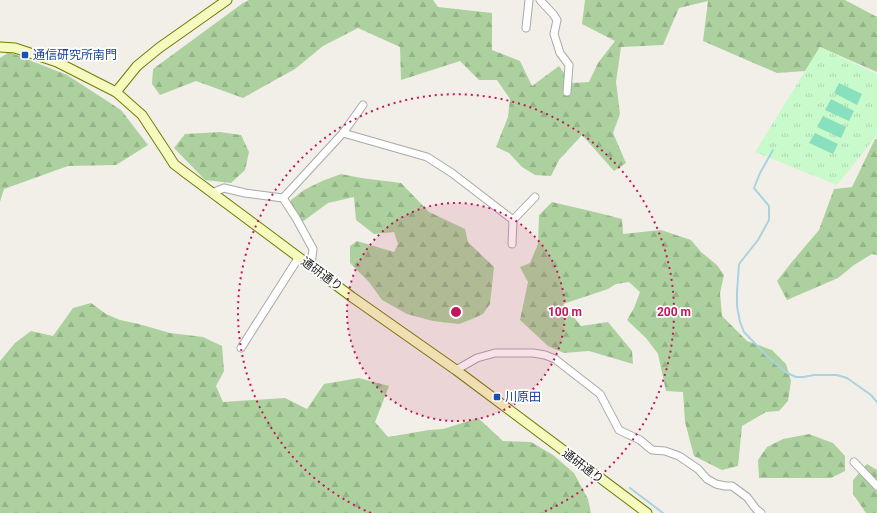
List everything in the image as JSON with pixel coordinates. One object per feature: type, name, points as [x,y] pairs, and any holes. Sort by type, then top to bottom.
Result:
[{"type":"street","points":[[116,92],[137,66],[159,48],[227,0]]},
{"type":"street","points":[[526,28],[529,0]]},
{"type":"street","points":[[540,0],[553,14],[556,20],[554,34],[560,54],[569,65],[567,92]]},
{"type":"street","name":"通研通り","points":[[0,47],[15,48],[57,62],[116,92],[142,115],[174,164],[311,266],[456,370],[647,513]]},
{"type":"street","points":[[283,198],[343,133],[363,105]]},
{"type":"street","points":[[343,133],[427,158],[452,173],[513,220]]},
{"type":"street","points":[[212,193],[224,188],[245,193],[283,198],[313,249],[311,266]]},
{"type":"street","points":[[512,244],[513,220],[535,197]]},
{"type":"street","points":[[241,348],[299,257]]},
{"type":"street","points":[[456,370],[477,358],[495,352],[533,352],[555,359],[600,394],[619,430],[640,440],[652,450],[666,450],[679,456],[716,484],[732,486],[747,497],[761,513]]},
{"type":"street","points":[[854,462],[877,486]]},
{"type":"green space","points":[[249,0],[433,0],[438,7],[492,13],[492,50],[520,61],[532,86],[559,66],[571,83],[589,82],[598,63],[615,41],[582,24],[585,0],[845,0],[877,17],[877,72],[820,47],[805,71],[777,73],[703,41],[708,1],[679,8],[663,45],[621,47],[616,82],[620,114],[613,133],[626,163],[614,171],[582,135],[559,160],[551,176],[535,175],[522,167],[509,153],[496,147],[508,117],[510,99],[497,80],[479,80],[460,61],[401,80],[400,47],[358,28],[323,46],[295,69],[243,98],[196,81],[160,95],[152,84],[153,69]]},
{"type":"green space","points":[[820,47],[877,74],[877,135],[837,185],[755,152]]},
{"type":"green space","points":[[9,52],[67,75],[121,110],[148,145],[116,165],[68,166],[4,189],[0,202],[0,58]]},
{"type":"green space","points":[[839,83],[862,94],[857,105],[834,93]]},
{"type":"green space","points":[[831,99],[854,111],[849,121],[825,110]]},
{"type":"green space","points":[[823,116],[846,127],[841,138],[817,127]]},
{"type":"green space","points":[[220,132],[241,135],[249,152],[245,170],[231,183],[205,180],[174,148],[185,134]]},
{"type":"green space","points":[[815,133],[838,144],[833,154],[809,143]]},
{"type":"green space","points":[[875,139],[877,139],[877,255],[872,254],[854,265],[838,278],[787,300],[777,281],[819,230],[834,189],[852,187]]},
{"type":"green space","points":[[341,174],[401,183],[429,212],[465,229],[468,242],[494,267],[490,304],[483,314],[459,324],[433,321],[407,314],[382,300],[369,282],[350,263],[350,246],[357,241],[394,252],[398,244],[394,232],[374,234],[356,220],[354,197],[328,203],[298,225],[287,212],[291,200],[304,190]]},
{"type":"green space","points":[[552,202],[622,219],[623,234],[661,230],[691,240],[701,252],[717,265],[724,275],[720,293],[722,316],[747,341],[772,350],[786,364],[791,381],[788,401],[779,411],[766,412],[742,426],[738,466],[722,470],[694,456],[685,422],[683,392],[666,391],[658,354],[646,338],[627,320],[634,308],[640,292],[629,282],[616,284],[608,289],[563,304],[581,326],[608,322],[632,351],[633,364],[589,351],[564,353],[548,346],[520,320],[528,282],[520,267],[530,263],[538,244],[539,215]]},
{"type":"green space","points":[[91,303],[106,314],[120,320],[170,333],[203,337],[222,346],[224,371],[216,386],[223,402],[285,398],[307,409],[324,384],[359,378],[389,386],[375,422],[388,437],[443,429],[478,418],[503,441],[531,442],[553,455],[574,473],[588,499],[591,513],[0,513],[0,361],[15,343],[31,331],[53,336],[73,308]]},
{"type":"green space","points":[[809,434],[833,443],[845,456],[845,471],[831,478],[759,478],[758,460],[767,447],[783,439]]},
{"type":"green space","points":[[867,464],[877,470],[877,513],[866,513],[853,494],[853,480]]},
{"type":"waterway","points":[[773,150],[760,173],[754,188],[769,206],[769,220],[758,240],[739,264],[737,306],[740,322],[744,332],[768,357],[787,373],[796,377],[837,375],[847,378],[871,395],[877,402]]},
{"type":"waterway","points":[[630,488],[663,513]]},
{"type":"place","name":"通信研究所南門","points":[[25,55]]},
{"type":"place","name":"川原田","points":[[497,397]]}]
